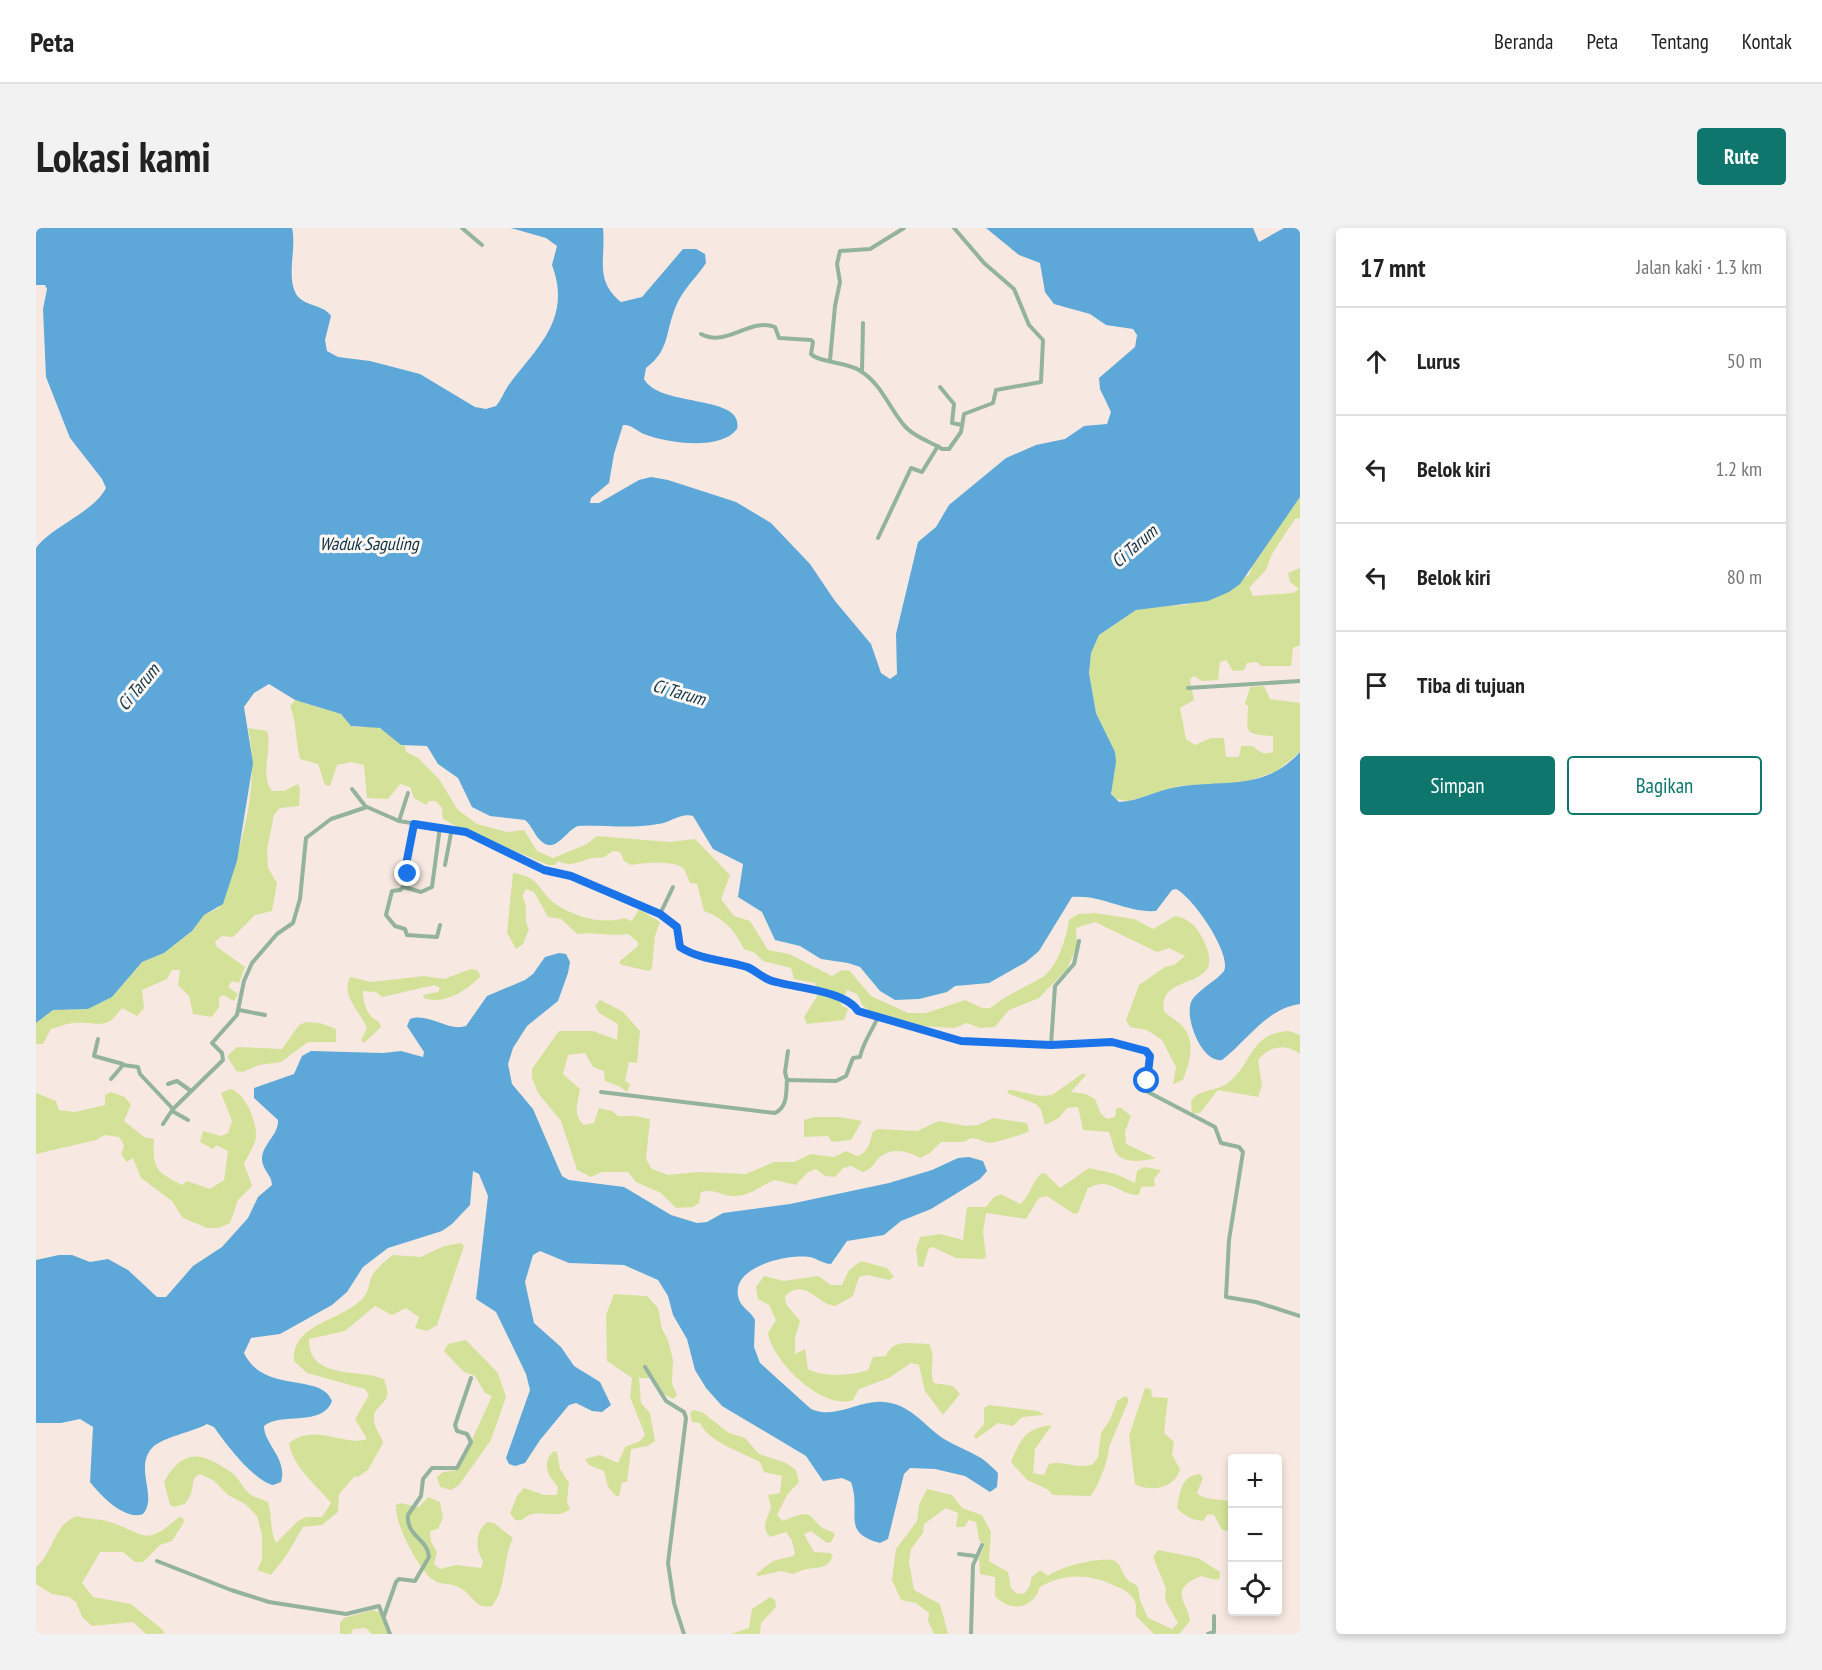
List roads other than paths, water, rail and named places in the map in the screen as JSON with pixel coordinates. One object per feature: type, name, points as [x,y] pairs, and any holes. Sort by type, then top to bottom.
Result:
[{"type":"street","points":[[462,228],[482,245]]},
{"type":"street","points":[[830,360],[834,306],[840,282],[837,264],[840,251],[870,249],[904,228]]},
{"type":"street","points":[[701,334],[721,339],[746,330],[773,326],[779,338],[811,340],[813,356],[862,372],[882,393],[905,427],[938,446],[949,449],[961,432],[967,411],[993,403],[996,390],[1041,382],[1043,340],[1025,319],[1014,289],[984,263],[954,228]]},
{"type":"street","points":[[862,372],[863,323]]},
{"type":"street","points":[[940,387],[954,404],[952,423],[962,425]]},
{"type":"street","points":[[878,538],[911,468],[922,471],[938,446]]},
{"type":"street","points":[[1188,688],[1249,682],[1300,681]]},
{"type":"street","points":[[352,789],[367,807],[399,821],[452,828],[507,850],[544,870],[571,876],[660,914],[677,927],[678,944],[681,949],[747,968],[774,982],[834,996],[854,1004],[858,1011],[961,1041],[1051,1045],[1112,1042],[1148,1051],[1150,1056],[1148,1092],[1215,1127],[1221,1143],[1242,1149],[1244,1156],[1229,1240],[1225,1295],[1232,1300],[1256,1302],[1300,1316]]},
{"type":"street","points":[[399,821],[408,793]]},
{"type":"street","points":[[163,1124],[172,1110],[223,1060],[224,1055],[212,1043],[234,1019],[239,1010],[244,981],[252,963],[277,934],[294,921],[300,899],[306,838],[331,819],[367,807]]},
{"type":"street","points":[[404,887],[408,874],[406,865],[414,824]]},
{"type":"street","points":[[440,827],[432,886],[421,892],[404,887],[393,890],[386,913],[392,923],[405,929],[406,935],[437,937],[440,925]]},
{"type":"street","points":[[446,865],[452,828]]},
{"type":"street","points":[[660,914],[673,887]]},
{"type":"street","points":[[1051,1045],[1054,986],[1074,964],[1079,941]]},
{"type":"street","points":[[239,1010],[265,1015]]},
{"type":"street","points":[[787,1080],[836,1081],[844,1077],[853,1058],[860,1057],[862,1045],[871,1034],[878,1017]]},
{"type":"street","points":[[98,1039],[94,1056],[138,1068],[140,1074],[172,1110],[188,1120]]},
{"type":"street","points":[[601,1092],[775,1113],[785,1101],[788,1051]]},
{"type":"street","points":[[111,1079],[123,1065]]},
{"type":"street","points":[[168,1084],[177,1082],[191,1091]]},
{"type":"street","points":[[645,1367],[666,1401],[684,1412],[686,1418],[668,1563],[674,1603],[684,1634]]},
{"type":"street","points":[[384,1616],[396,1582],[399,1579],[415,1581],[429,1557],[427,1546],[410,1531],[408,1515],[421,1496],[423,1479],[432,1468],[457,1468],[471,1442],[467,1434],[457,1431],[455,1425],[471,1378]]},
{"type":"street","points":[[971,1634],[975,1556],[982,1545]]},
{"type":"street","points":[[959,1554],[975,1556]]},
{"type":"street","points":[[157,1561],[257,1599],[346,1614],[378,1605],[381,1607],[390,1634]]},
{"type":"street","points":[[1208,1634],[1214,1632],[1214,1616]]},
{"type":"water","name":"Waduk Saguling","points":[[36,228],[292,228],[293,287],[300,298],[324,309],[331,316],[325,340],[327,351],[338,357],[370,361],[420,374],[475,407],[486,409],[496,406],[549,331],[558,301],[557,284],[552,265],[557,246],[546,238],[511,228],[603,228],[604,277],[607,286],[621,302],[642,297],[683,249],[696,249],[705,254],[706,263],[679,300],[663,347],[654,361],[646,368],[644,379],[653,388],[666,394],[728,410],[736,418],[737,429],[729,436],[719,440],[693,443],[654,437],[623,425],[614,454],[609,483],[591,498],[590,503],[599,503],[639,480],[651,477],[668,480],[736,502],[771,523],[810,564],[835,601],[871,644],[881,673],[890,679],[897,674],[896,634],[918,542],[936,527],[949,505],[1006,458],[1036,445],[1065,439],[1084,426],[1107,424],[1111,412],[1100,389],[1099,378],[1135,347],[1137,335],[1133,329],[1106,325],[1090,314],[1054,304],[1045,292],[1040,263],[1019,255],[986,228],[1253,228],[1259,242],[1284,228],[1300,228],[1300,497],[1240,584],[1229,592],[1208,601],[1136,610],[1099,635],[1091,653],[1089,673],[1096,713],[1115,752],[1116,762],[1111,794],[1119,802],[1134,800],[1177,787],[1257,779],[1286,765],[1300,752],[1300,1004],[1277,1012],[1267,1019],[1222,1060],[1214,1059],[1207,1054],[1192,1026],[1190,1007],[1195,996],[1224,971],[1225,963],[1217,940],[1201,914],[1176,889],[1172,890],[1156,911],[1135,909],[1093,898],[1072,897],[1039,951],[1026,962],[989,983],[955,986],[947,992],[919,999],[895,1000],[880,991],[860,967],[821,959],[800,946],[775,940],[762,912],[738,897],[743,864],[713,849],[693,816],[684,815],[662,823],[628,827],[578,826],[555,844],[545,844],[525,820],[490,816],[472,807],[458,778],[438,764],[427,746],[401,745],[380,728],[351,726],[341,714],[295,700],[269,684],[254,693],[244,707],[253,763],[237,861],[223,904],[204,915],[192,931],[164,953],[142,962],[112,997],[88,1009],[53,1010],[36,1023],[36,548],[52,533],[92,505],[106,488],[102,479],[70,438],[46,377],[43,309],[47,289],[45,285],[36,285]]},
{"type":"water","points":[[559,953],[566,954],[570,962],[558,1001],[527,1026],[513,1048],[508,1064],[512,1084],[533,1109],[562,1176],[569,1180],[624,1187],[671,1215],[697,1223],[707,1222],[723,1213],[790,1204],[889,1183],[932,1170],[958,1158],[969,1157],[983,1161],[987,1171],[980,1179],[931,1209],[901,1221],[884,1235],[847,1241],[831,1264],[809,1257],[773,1261],[749,1272],[741,1280],[738,1290],[740,1302],[755,1320],[754,1347],[760,1363],[811,1409],[820,1412],[838,1411],[874,1402],[901,1407],[944,1439],[988,1463],[998,1473],[997,1487],[990,1492],[965,1476],[935,1469],[910,1468],[904,1474],[888,1539],[880,1543],[868,1539],[856,1527],[851,1482],[842,1478],[823,1481],[806,1456],[722,1406],[706,1388],[695,1370],[687,1339],[673,1315],[668,1296],[658,1280],[624,1265],[569,1263],[540,1251],[533,1255],[525,1282],[534,1323],[561,1347],[574,1366],[600,1382],[611,1405],[602,1412],[592,1411],[576,1403],[569,1405],[540,1440],[525,1463],[515,1466],[509,1464],[506,1458],[530,1390],[526,1374],[496,1312],[476,1299],[488,1196],[479,1174],[473,1171],[470,1205],[452,1224],[442,1231],[388,1248],[363,1267],[347,1292],[332,1305],[280,1334],[251,1338],[244,1353],[253,1366],[278,1379],[316,1387],[326,1392],[332,1401],[320,1414],[280,1420],[264,1426],[265,1433],[279,1459],[281,1482],[273,1485],[257,1476],[240,1460],[214,1427],[207,1424],[163,1441],[152,1448],[145,1464],[148,1499],[143,1514],[129,1514],[114,1506],[90,1482],[93,1427],[80,1419],[61,1423],[36,1423],[36,1260],[59,1255],[72,1255],[90,1262],[108,1259],[128,1270],[157,1297],[166,1297],[193,1266],[222,1247],[248,1218],[258,1197],[272,1185],[262,1159],[276,1130],[278,1120],[254,1098],[254,1088],[294,1074],[302,1056],[311,1051],[383,1053],[401,1051],[423,1057],[424,1052],[407,1026],[410,1019],[424,1018],[452,1026],[466,1026],[487,996],[525,980],[533,974],[545,957]]},
{"type":"water label","name":"Ci Tarum","points":[[1134,546]]},
{"type":"water label","name":"Ci Tarum","points":[[138,687]]},
{"type":"water label","name":"Ci Tarum","points":[[679,692]]}]
